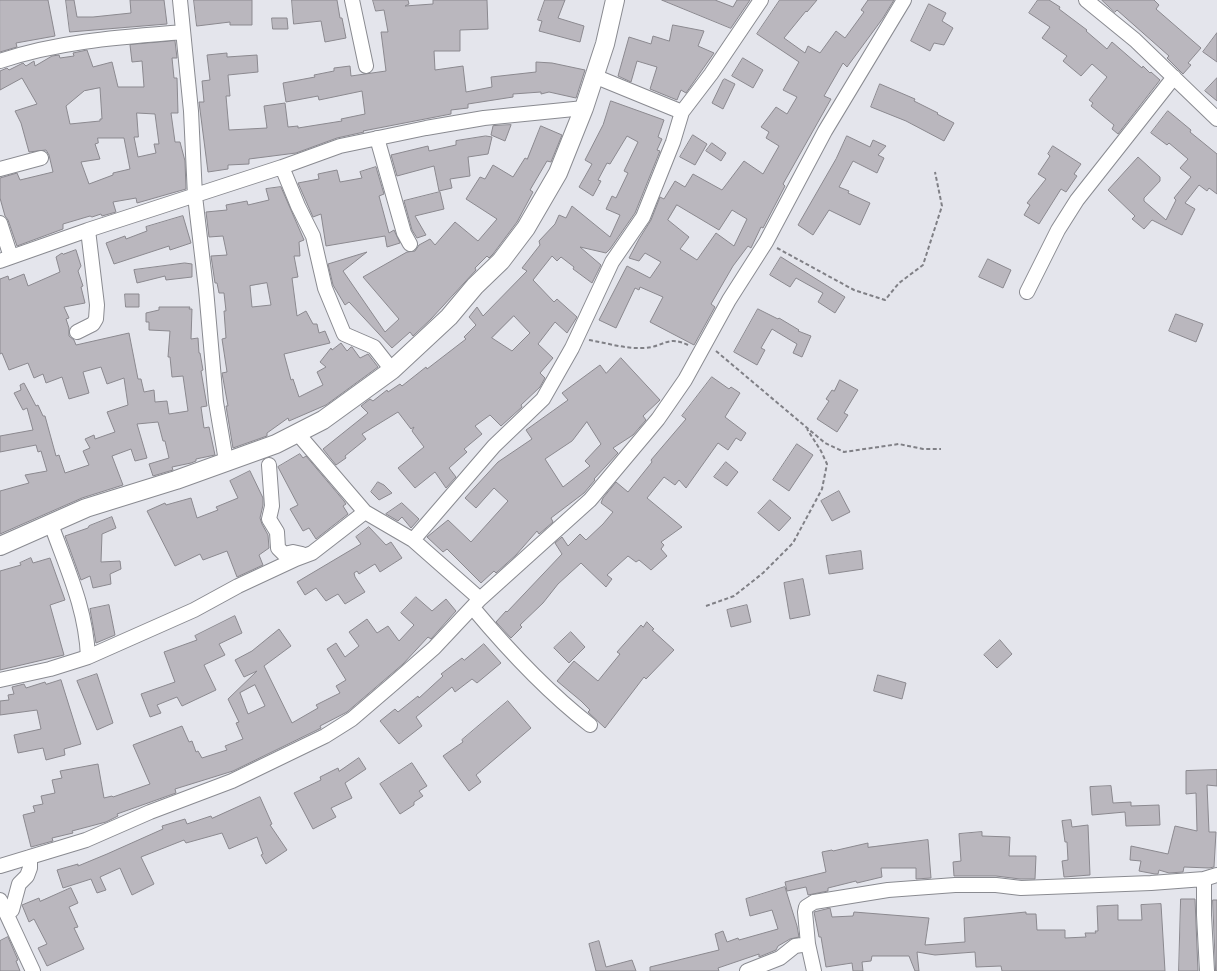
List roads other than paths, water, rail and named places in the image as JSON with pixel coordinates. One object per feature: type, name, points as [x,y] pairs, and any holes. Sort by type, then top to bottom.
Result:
[{"type":"street","points":[[180,0],[191,120],[195,196],[206,289],[216,402],[226,461]]},
{"type":"street","points":[[352,0],[366,66]]},
{"type":"street","points":[[0,546],[86,508],[248,455],[298,434],[323,420],[392,370],[450,317],[475,286],[501,260],[526,228],[558,173],[584,108],[605,44],[615,0]]},
{"type":"street","points":[[413,540],[494,446],[542,399],[557,376],[577,338],[612,262],[643,217],[670,150],[682,112],[711,74],[761,0]]},
{"type":"street","points":[[0,866],[86,840],[150,812],[232,781],[325,736],[352,720],[434,648],[477,604],[590,500],[658,419],[685,380],[730,300],[766,242],[825,130],[904,0]]},
{"type":"street","points":[[1086,0],[1135,40],[1217,119]]},
{"type":"street","points":[[0,61],[21,54],[85,41],[183,32]]},
{"type":"street","points":[[594,76],[682,112]]},
{"type":"street","points":[[1028,292],[1058,230],[1077,200],[1174,78]]},
{"type":"street","points":[[0,223],[5,259],[340,146],[484,118],[584,108]]},
{"type":"street","points":[[377,138],[404,233],[410,244]]},
{"type":"street","points":[[0,169],[41,158]]},
{"type":"street","points":[[282,167],[313,236],[325,288],[344,334],[374,347],[392,370]]},
{"type":"street","points":[[77,332],[93,324],[96,319],[97,305],[88,230]]},
{"type":"street","points":[[298,434],[365,512],[413,540],[477,604],[504,645],[569,709],[590,726]]},
{"type":"street","points":[[269,465],[272,506],[269,519],[277,532],[278,548],[284,554],[293,552],[305,556]]},
{"type":"street","points":[[0,680],[50,669],[88,656],[194,610],[238,586],[312,553],[365,512]]},
{"type":"street","points":[[51,524],[82,611],[87,637],[88,656]]},
{"type":"street","points":[[6,914],[12,910],[19,884],[27,876],[30,868],[30,857]]},
{"type":"street","points":[[814,971],[808,944],[805,912],[806,907],[821,900],[888,890],[955,884],[1021,888],[1151,884],[1211,877],[1204,931],[1207,971]]},
{"type":"street","points":[[0,900],[33,971]]},
{"type":"street","points":[[747,971],[780,958],[794,946],[808,944]]}]
